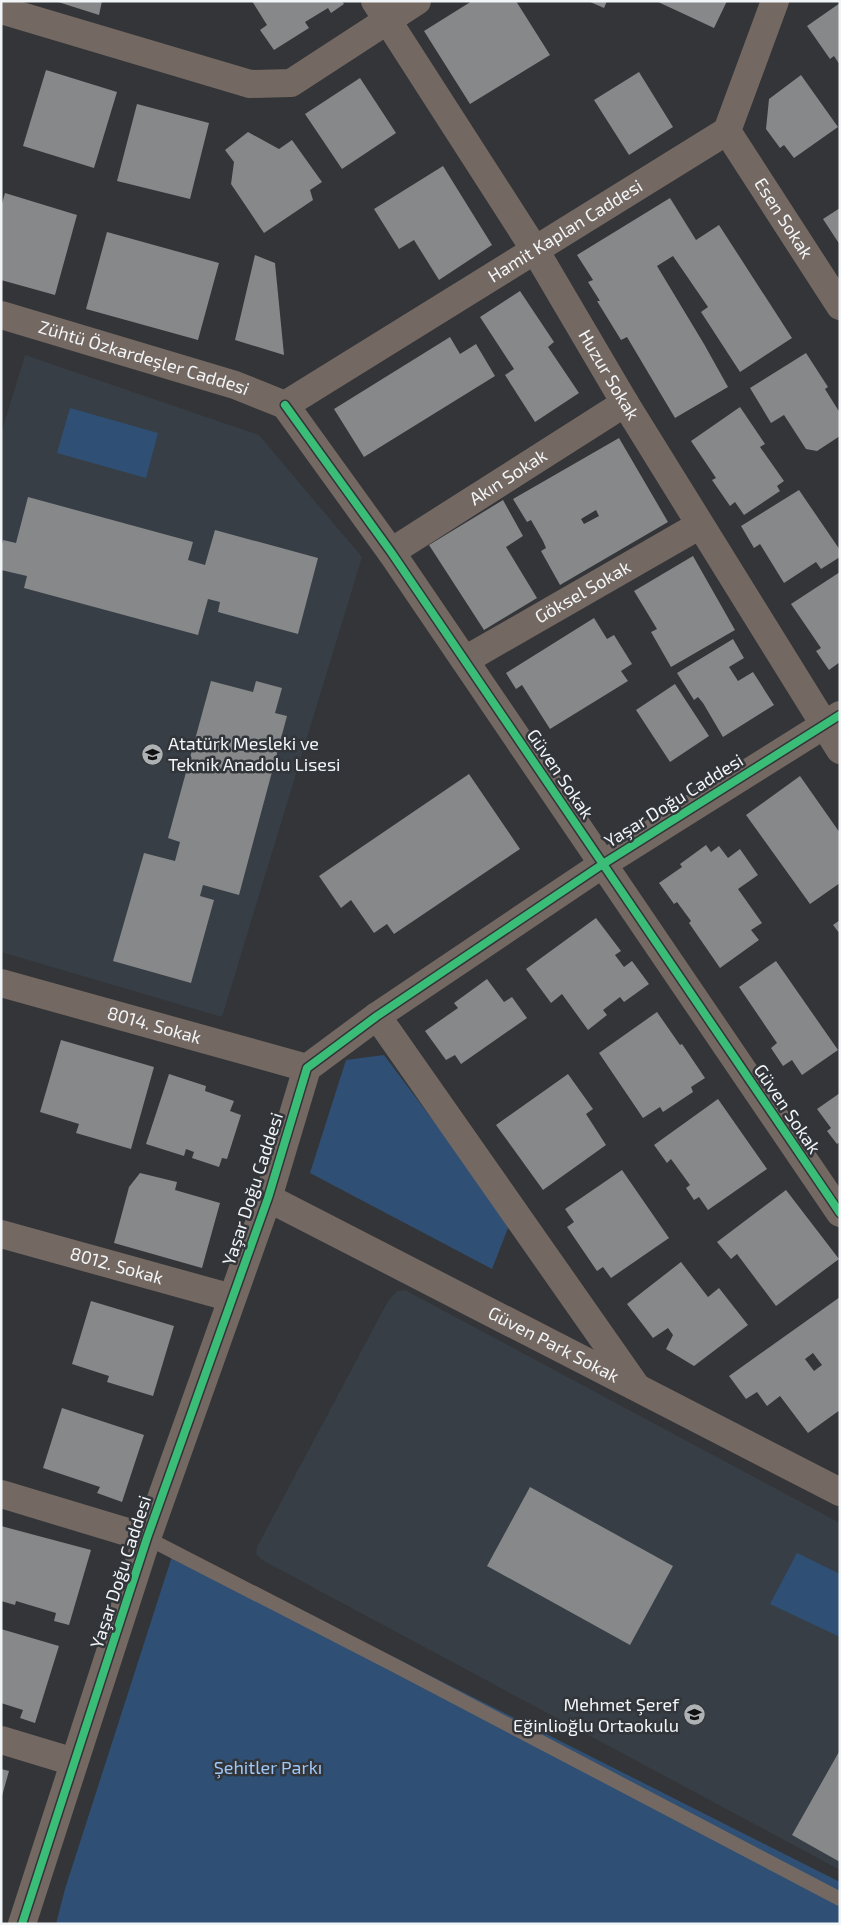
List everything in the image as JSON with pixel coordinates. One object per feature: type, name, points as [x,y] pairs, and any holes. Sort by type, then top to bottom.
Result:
[{"type":"street","points":[[1,10],[250,84],[290,83],[381,11],[417,1]]},
{"type":"street","points":[[727,131],[775,1]]},
{"type":"street","name":"Huzur Sokak","points":[[381,11],[535,250],[625,403],[700,525],[832,720],[840,750]]},
{"type":"street","name":"Hamit Kaplan Caddesi","points":[[285,405],[727,131]]},
{"type":"street","name":"Esen Sokak","points":[[727,131],[840,306]]},
{"type":"street","name":"Zühtü Özkardeşler Caddesi","points":[[2,318],[235,386],[285,405]]},
{"type":"street","name":"Akın Sokak","points":[[391,552],[625,403]]},
{"type":"street","name":"Güven Sokak","points":[[285,405],[391,552],[840,1213]]},
{"type":"street","name":"Göksel Sokak","points":[[465,660],[700,525]]},
{"type":"street","name":"Yaşar Doğu Caddesi","points":[[22,1924],[147,1538],[268,1198],[307,1068],[377,1016],[603,864],[832,720]]},
{"type":"street","name":"8014. Sokak","points":[[1,983],[307,1068]]},
{"type":"street","points":[[377,1016],[638,1389]]},
{"type":"street","name":"Güven Park Sokak","points":[[268,1198],[638,1389],[836,1485]]},
{"type":"street","name":"8012. Sokak","points":[[1,1234],[232,1298]]},
{"type":"street","points":[[1,1494],[147,1538]]},
{"type":"street","points":[[1,1740],[74,1762]]},
{"type":"lane","points":[[147,1538],[398,1667],[840,1899]]},
{"type":"shaded area","name":"Atatürk Mesleki ve Teknik Anadolu Lisesi","points":[[25,355],[259,435],[362,557],[222,1017],[1,952],[1,434]]},
{"type":"shaded area","name":"Mehmet Şeref Eğinlioğlu Ortaokulu","points":[[405,1290],[840,1523],[840,1870],[262,1560],[256,1554],[257,1547],[388,1301],[397,1291]]},
{"type":"green space","points":[[70,408],[158,433],[146,478],[57,453]]},
{"type":"green space","points":[[384,1055],[510,1223],[492,1269],[310,1173],[346,1060]]},
{"type":"green space","name":"Şehitler Parkı","points":[[175,1547],[840,1882],[840,1924],[56,1924],[65,1889]]},
{"type":"green space","points":[[797,1553],[840,1574],[840,1637],[770,1604]]},
{"type":"building","points":[[55,1],[102,1],[99,15]]},
{"type":"building","points":[[252,1],[342,1],[344,4],[331,13],[328,8],[305,22],[309,28],[274,50],[260,30],[267,25]]},
{"type":"building","points":[[472,1],[516,1],[550,55],[470,104],[424,31]]},
{"type":"building","points":[[588,1],[607,1],[604,8]]},
{"type":"building","points":[[656,1],[727,1],[714,28]]},
{"type":"building","points":[[840,3],[840,65],[834,56],[830,59],[807,26]]},
{"type":"building","points":[[46,70],[117,92],[94,168],[23,146]]},
{"type":"building","points":[[639,72],[673,127],[629,155],[594,100]]},
{"type":"building","points":[[801,75],[838,127],[794,158],[784,145],[780,148],[766,129],[769,99]]},
{"type":"building","points":[[360,78],[396,133],[342,169],[305,114]]},
{"type":"building","points":[[137,104],[209,123],[190,199],[117,181]]},
{"type":"building","points":[[248,132],[279,149],[292,140],[322,182],[310,190],[313,200],[264,233],[231,184],[234,162],[225,150]]},
{"type":"building","points":[[443,166],[492,245],[439,280],[414,240],[399,249],[374,209]]},
{"type":"building","points":[[5,193],[77,215],[55,295],[1,280],[1,207]]},
{"type":"building","points":[[670,198],[696,240],[719,225],[792,338],[740,372],[701,312],[708,307],[673,256],[657,266],[728,387],[675,418],[627,337],[621,340],[597,301],[600,301],[588,282],[593,280],[577,255]]},
{"type":"building","points":[[840,208],[840,245],[823,219]]},
{"type":"building","points":[[107,232],[219,263],[198,340],[86,309]]},
{"type":"building","points":[[255,255],[275,263],[284,355],[235,340]]},
{"type":"building","points":[[520,291],[554,342],[548,347],[579,393],[535,422],[505,375],[514,369],[480,317]]},
{"type":"building","points":[[450,337],[460,354],[476,344],[495,376],[364,457],[334,409]]},
{"type":"building","points":[[806,353],[828,387],[825,389],[840,413],[840,436],[817,451],[806,449],[784,415],[771,423],[750,388]]},
{"type":"building","points":[[740,407],[765,444],[760,447],[784,481],[777,486],[780,491],[744,515],[735,502],[730,506],[712,480],[716,478],[691,441]]},
{"type":"building","points":[[619,438],[668,522],[560,585],[541,551],[546,548],[543,541],[531,520],[527,522],[513,499]],"holes":[[[596,510],[599,516],[584,524],[581,519]]]},
{"type":"building","points":[[799,490],[840,550],[840,557],[821,569],[816,562],[784,583],[760,544],[754,548],[741,526]]},
{"type":"building","points":[[28,497],[193,542],[188,560],[205,565],[215,530],[318,558],[298,634],[218,612],[220,602],[208,599],[198,635],[24,588],[27,576],[1,570],[1,548],[3,540],[16,543]]},
{"type":"building","points":[[503,500],[523,536],[506,547],[537,598],[484,630],[429,545]]},
{"type":"building","points":[[693,556],[735,630],[671,667],[651,632],[657,629],[634,591]]},
{"type":"building","points":[[840,572],[840,662],[829,670],[816,651],[821,648],[791,604]]},
{"type":"building","points":[[594,618],[607,639],[614,635],[632,664],[621,671],[628,681],[550,729],[522,685],[516,689],[506,673]]},
{"type":"building","points":[[733,639],[744,658],[729,667],[738,681],[753,672],[774,705],[723,737],[703,703],[698,697],[694,700],[677,673]]},
{"type":"building","points":[[211,681],[253,692],[256,681],[282,688],[275,713],[287,716],[239,895],[203,885],[200,896],[214,900],[191,983],[113,961],[144,853],[175,861],[180,842],[168,838]]},
{"type":"building","points":[[675,684],[709,736],[670,762],[636,710]]},
{"type":"building","points":[[469,774],[520,849],[394,934],[387,924],[374,933],[351,900],[341,908],[319,876]]},
{"type":"building","points":[[800,776],[840,833],[840,883],[810,904],[746,815]]},
{"type":"building","points":[[706,845],[711,852],[719,846],[728,858],[740,849],[758,875],[738,889],[762,923],[751,930],[759,940],[720,968],[689,923],[691,921],[677,902],[674,904],[659,883],[682,867],[680,864]]},
{"type":"building","points":[[596,918],[621,951],[615,955],[624,967],[632,961],[649,984],[624,1002],[620,997],[603,1010],[607,1015],[588,1030],[562,994],[551,1003],[526,969]]},
{"type":"building","points":[[840,920],[840,934],[833,925]]},
{"type":"building","points":[[776,961],[838,1050],[802,1075],[792,1060],[783,1066],[771,1048],[777,1043],[739,987]]},
{"type":"building","points":[[487,979],[504,1002],[512,997],[527,1018],[461,1064],[455,1055],[446,1060],[425,1031],[458,1008],[454,1003]]},
{"type":"building","points":[[657,1012],[705,1078],[691,1087],[693,1092],[663,1112],[660,1107],[643,1118],[599,1053]]},
{"type":"building","points":[[61,1040],[154,1067],[131,1149],[76,1133],[79,1124],[40,1112]]},
{"type":"building","points":[[169,1074],[206,1086],[205,1091],[234,1101],[230,1111],[241,1115],[227,1159],[222,1158],[219,1167],[192,1158],[194,1152],[186,1149],[184,1156],[146,1144]]},
{"type":"building","points":[[568,1074],[593,1109],[586,1114],[606,1145],[543,1190],[496,1125]]},
{"type":"building","points":[[840,1093],[840,1142],[837,1144],[827,1131],[831,1128],[817,1109]]},
{"type":"building","points":[[718,1099],[767,1169],[708,1210],[699,1197],[694,1200],[686,1188],[690,1185],[671,1159],[667,1163],[654,1145]]},
{"type":"building","points":[[622,1170],[669,1238],[611,1278],[603,1267],[597,1271],[567,1227],[574,1222],[565,1209]]},
{"type":"building","points":[[140,1173],[177,1182],[175,1190],[220,1203],[202,1268],[114,1243],[129,1187]]},
{"type":"building","points":[[786,1190],[839,1259],[776,1306],[737,1254],[731,1259],[717,1242]]},
{"type":"building","points":[[681,1262],[708,1297],[719,1288],[748,1325],[694,1366],[666,1349],[673,1335],[668,1328],[653,1338],[627,1304]]},
{"type":"building","points":[[840,1297],[840,1410],[808,1433],[780,1396],[767,1406],[757,1392],[746,1399],[729,1376]],"holes":[[[813,1353],[822,1365],[814,1371],[805,1359]]]},
{"type":"building","points":[[91,1301],[174,1326],[153,1396],[107,1382],[109,1376],[72,1364]]},
{"type":"building","points":[[62,1408],[144,1435],[122,1502],[97,1493],[100,1487],[43,1468]]},
{"type":"building","points":[[530,1487],[673,1566],[630,1645],[487,1566]]},
{"type":"building","points":[[1,1526],[91,1550],[69,1625],[54,1621],[56,1613],[16,1601],[15,1605],[1,1601]]},
{"type":"building","points":[[1,1629],[59,1646],[35,1723],[20,1718],[23,1710],[1,1703]]},
{"type":"building","points":[[840,1750],[840,1862],[792,1835]]},
{"type":"building","points":[[1,1769],[9,1771],[2,1796],[1,1796]]},
{"type":"cycle path","points":[[285,405],[391,552],[840,1213]]},
{"type":"cycle path","points":[[22,1924],[147,1538],[268,1198],[307,1068],[377,1016],[603,864],[840,715]]},
{"type":"place","name":"Atatürk Mesleki ve Teknik Anadolu Lisesi","points":[[152,754]]},
{"type":"place","name":"Mehmet Şeref Eğinlioğlu Ortaokulu","points":[[695,1715]]}]
